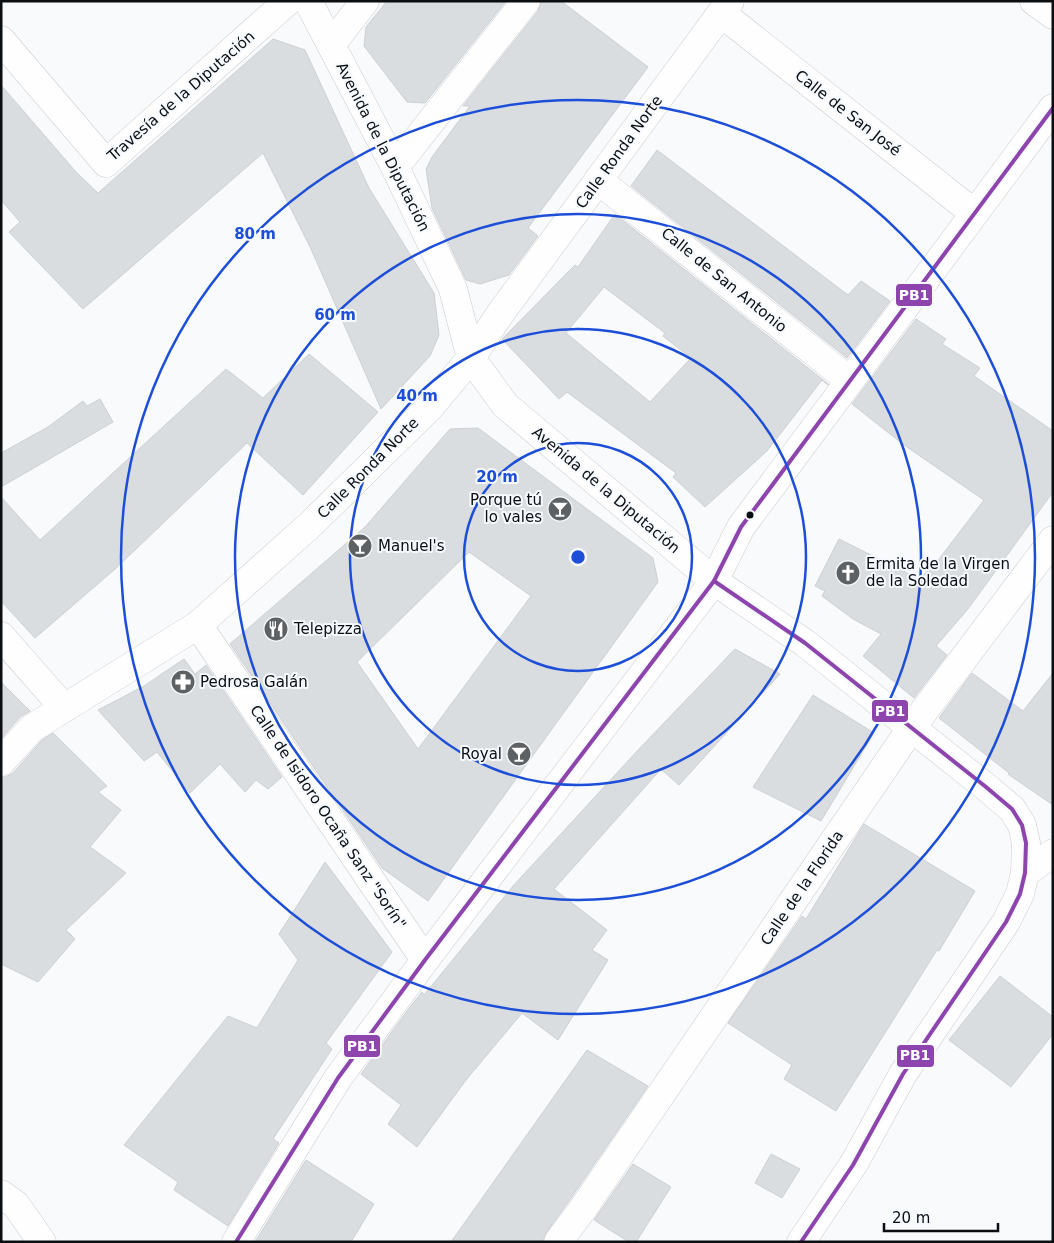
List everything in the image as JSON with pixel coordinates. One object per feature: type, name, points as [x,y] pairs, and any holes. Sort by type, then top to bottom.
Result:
[{"type":"street","name":"Travesía de la Diputación","points":[[1,40],[106,164],[288,1]]},
{"type":"street","name":"Avenida de la Diputación","points":[[308,1],[395,167],[453,289],[471,358],[505,405],[714,581],[805,643],[1012,809],[1022,825],[1026,843],[1025,873],[1020,894],[1006,922],[903,1074],[853,1165],[801,1242]]},
{"type":"street","points":[[331,45],[365,1]]},
{"type":"street","points":[[395,167],[526,1]]},
{"type":"street","points":[[1034,1],[1053,15]]},
{"type":"street","name":"Calle Ronda Norte","points":[[1,762],[32,728],[198,625],[318,517],[430,407],[471,358],[500,314],[725,7]]},
{"type":"street","name":"Calle de San José","points":[[725,7],[974,213]]},
{"type":"street","points":[[236,1242],[338,1078],[425,960],[714,581],[741,527],[1053,108]]},
{"type":"street","name":"Calle de San Antonio","points":[[598,180],[849,380]]},
{"type":"street","name":"Calle de la Florida","points":[[558,1242],[582,1210],[912,728],[1053,540]]},
{"type":"street","name":"Calle de Isidoro Ocaña Sanz \"Sorín\"","points":[[198,625],[425,960]]},
{"type":"street","points":[[1,636],[64,708]]},
{"type":"street","points":[[1025,873],[1053,853]]},
{"type":"street","points":[[1,1194],[16,1205],[42,1242]]},
{"type":"building","points":[[387,1],[506,1],[425,103],[407,102],[364,46],[366,27]]},
{"type":"building","points":[[541,1],[561,1],[648,67],[528,228],[538,236],[509,275],[480,284],[466,280],[432,208],[426,169],[432,157],[470,106],[463,106],[538,11]]},
{"type":"building","points":[[273,39],[305,50],[369,188],[434,293],[439,335],[430,356],[381,409],[311,249],[263,153],[83,309],[9,232],[20,222],[1,200],[1,85],[76,172],[98,193]]},
{"type":"building","points":[[657,150],[848,295],[861,281],[890,301],[847,358],[631,186]]},
{"type":"building","points":[[615,214],[828,384],[828,385],[822,380],[767,451],[705,507],[673,477],[676,473],[567,392],[559,399],[502,339],[575,265],[578,267]],"holes":[[[604,287],[665,333],[663,336],[691,358],[650,402],[566,333]]]},
{"type":"building","points":[[916,319],[946,339],[942,344],[980,368],[974,376],[1053,431],[1053,492],[968,609],[936,646],[947,655],[914,698],[863,656],[881,634],[853,619],[822,596],[825,591],[815,586],[839,539],[919,579],[936,563],[984,500],[904,445],[852,404]]},
{"type":"building","points":[[309,354],[378,412],[303,495],[247,443],[114,570],[35,638],[1,601],[1,497],[40,540],[226,369],[263,398]]},
{"type":"building","points":[[100,399],[113,422],[1,487],[1,453],[48,427],[83,401],[87,406]]},
{"type":"building","points":[[478,428],[653,558],[658,582],[428,901],[382,868],[230,644],[365,527],[450,429]],"holes":[[[469,552],[531,596],[418,749],[357,662]]]},
{"type":"building","points":[[735,649],[780,674],[679,785],[661,769],[554,889],[607,930],[592,950],[608,960],[558,1040],[522,1013],[466,1080],[417,1147],[388,1124],[401,1105],[361,1074],[422,992],[424,995],[513,886],[639,749]]},
{"type":"building","points":[[184,659],[195,674],[206,665],[282,777],[268,789],[256,780],[245,792],[220,764],[190,793],[157,752],[144,761],[98,710],[144,686]]},
{"type":"building","points":[[972,673],[1023,711],[1053,673],[1053,805],[1008,774],[939,718]]},
{"type":"building","points":[[1,682],[30,711],[20,717],[1,739]]},
{"type":"building","points":[[813,695],[874,733],[821,821],[753,787]]},
{"type":"building","points":[[53,733],[107,786],[98,792],[121,810],[90,847],[126,873],[66,930],[75,939],[38,982],[1,964],[1,777],[6,777],[13,773],[42,740]]},
{"type":"building","points":[[864,824],[975,891],[939,951],[937,950],[836,1111],[784,1079],[792,1065],[728,1023],[802,916],[806,919]]},
{"type":"building","points":[[325,862],[392,952],[326,1043],[332,1049],[273,1139],[279,1143],[228,1226],[174,1190],[178,1182],[124,1145],[228,1016],[257,1028],[298,960],[279,934]]},
{"type":"building","points":[[1000,976],[1053,1017],[1053,1034],[1011,1087],[949,1040]]},
{"type":"building","points":[[587,1050],[648,1086],[546,1233],[543,1242],[451,1242]]},
{"type":"building","points":[[771,1154],[800,1169],[782,1198],[755,1183]]},
{"type":"building","points":[[306,1160],[374,1204],[351,1242],[255,1242]]},
{"type":"building","points":[[633,1164],[671,1187],[636,1242],[629,1242],[594,1220]]},
{"type":"transit line","name":"PB1","points":[[236,1242],[338,1078],[425,960],[714,581],[741,527],[1053,108]]},
{"type":"transit line","name":"PB1","points":[[714,581],[805,643],[986,787],[1012,809],[1022,825],[1026,843],[1025,873],[1020,894],[1006,922],[903,1074],[853,1165],[801,1242]]},
{"type":"place","name":"Porque tú lo vales","points":[[560,509]]},
{"type":"place","name":"Manuel's","points":[[360,546]]},
{"type":"place","name":"Ermita de la Virgen de la Soledad","points":[[848,573]]},
{"type":"place","name":"Telepizza","points":[[276,629]]},
{"type":"place","name":"Pedrosa Galán","points":[[183,682]]},
{"type":"place","name":"Royal","points":[[519,754]]}]
